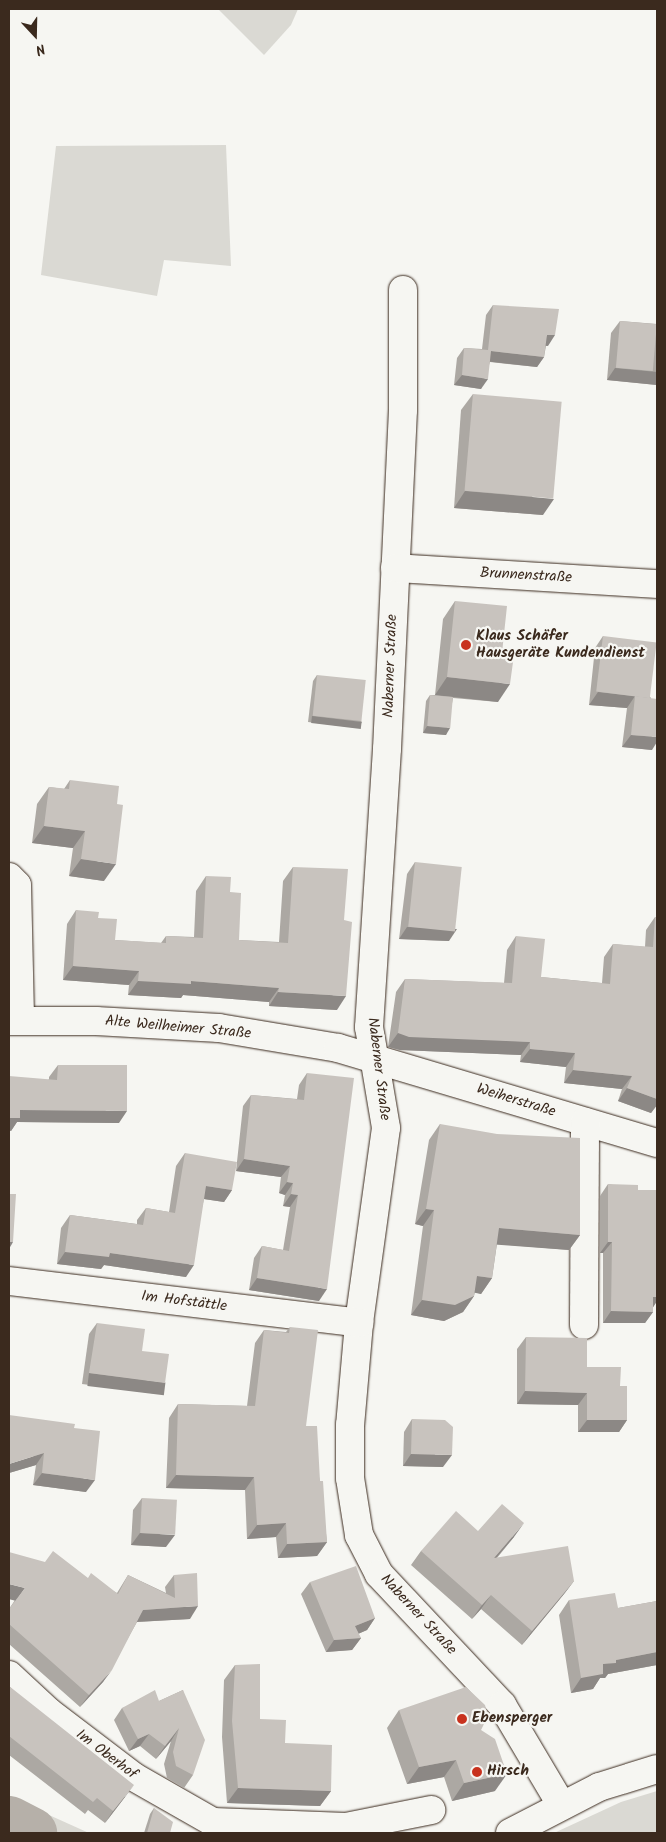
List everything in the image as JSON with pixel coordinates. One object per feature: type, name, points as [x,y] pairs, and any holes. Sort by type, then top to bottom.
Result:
[{"type":"street","name":"Naberner Straße","points":[[403,290],[403,410],[369,1027],[386,1128],[358,1323],[350,1434],[350,1478],[359,1535],[379,1574],[502,1704],[562,1806]]},
{"type":"street","name":"Brunnenstraße","points":[[395,568],[657,584]]},
{"type":"street","points":[[9,877],[16,884],[14,1021]]},
{"type":"street","name":"Alte Weilheimer Straße","points":[[14,1021],[218,1028],[338,1048],[375,1059]]},
{"type":"street","name":"Weiherstraße","points":[[375,1059],[657,1143]]},
{"type":"street","points":[[584,1325],[585,1122]]},
{"type":"street","name":"Im Hofstättle","points":[[9,1281],[358,1323]]},
{"type":"street","name":"Im Oberhof","points":[[9,1675],[49,1712],[134,1777],[212,1828],[346,1827],[431,1810]]},
{"type":"street","points":[[510,1833],[598,1787],[657,1768]]},
{"type":"shaded area","points":[[218,9],[298,9],[291,25],[264,55]]},
{"type":"shaded area","points":[[226,145],[231,266],[164,260],[157,296],[41,275],[56,146]]},
{"type":"shaded area","points":[[657,1791],[657,1833],[554,1833],[621,1802]]},
{"type":"shaded area","points":[[9,1797],[89,1833],[48,1833],[9,1813]]},
{"type":"building","points":[[493,305],[559,309],[555,335],[547,335],[544,357],[491,351],[488,379],[462,375],[464,348],[488,350]]},
{"type":"building","points":[[620,321],[657,324],[653,371],[616,368]]},
{"type":"building","points":[[473,394],[562,402],[553,498],[465,491]]},
{"type":"building","points":[[455,601],[507,606],[502,653],[514,655],[510,684],[447,677]]},
{"type":"building","points":[[603,636],[657,643],[650,698],[596,692]]},
{"type":"building","points":[[317,675],[366,680],[361,721],[313,716]]},
{"type":"building","points":[[430,695],[453,697],[450,728],[427,726]]},
{"type":"building","points":[[635,696],[657,699],[657,737],[631,735]]},
{"type":"building","points":[[70,780],[119,786],[117,804],[123,805],[116,864],[81,859],[85,831],[44,826],[49,787],[69,789]]},
{"type":"building","points":[[415,862],[462,867],[455,932],[408,927]]},
{"type":"building","points":[[293,867],[348,869],[344,920],[352,922],[346,996],[278,992],[279,988],[191,981],[191,984],[138,981],[139,971],[73,966],[76,910],[99,912],[98,918],[117,919],[115,940],[166,943],[166,936],[203,938],[206,876],[231,877],[230,892],[241,893],[239,940],[288,943]]},
{"type":"building","points":[[655,917],[657,917],[657,1099],[627,1088],[632,1076],[573,1070],[575,1053],[530,1049],[530,1042],[409,1037],[398,1033],[405,979],[512,983],[516,936],[545,939],[541,977],[610,984],[613,944],[653,947]]},
{"type":"building","points":[[58,1065],[127,1065],[127,1111],[20,1110],[20,1118],[9,1118],[9,1076],[57,1080]]},
{"type":"building","points":[[307,1073],[354,1078],[327,1289],[257,1278],[262,1246],[289,1251],[298,1195],[291,1194],[293,1183],[287,1182],[290,1166],[244,1159],[251,1095],[304,1100]]},
{"type":"building","points":[[440,1124],[497,1134],[580,1138],[580,1235],[499,1228],[492,1278],[477,1276],[474,1296],[455,1305],[422,1300],[434,1210],[426,1209]]},
{"type":"building","points":[[185,1153],[237,1162],[232,1190],[206,1186],[194,1265],[110,1253],[109,1257],[65,1252],[70,1215],[143,1225],[146,1208],[175,1213]]},
{"type":"building","points":[[608,1184],[638,1185],[638,1190],[657,1190],[657,1297],[653,1297],[653,1312],[611,1311],[612,1242],[608,1242]]},
{"type":"building","points":[[9,1194],[16,1194],[13,1242],[9,1242]]},
{"type":"building","points":[[97,1323],[145,1329],[142,1351],[169,1354],[165,1383],[89,1373]]},
{"type":"building","points":[[290,1327],[318,1330],[306,1426],[317,1426],[320,1481],[323,1481],[327,1542],[287,1544],[286,1523],[257,1525],[254,1477],[176,1475],[178,1404],[255,1406],[264,1330],[289,1333]]},
{"type":"building","points":[[526,1337],[587,1338],[587,1367],[621,1367],[620,1386],[627,1386],[627,1420],[587,1420],[587,1393],[525,1391]]},
{"type":"building","points":[[9,1415],[75,1424],[74,1428],[100,1431],[95,1480],[42,1473],[44,1453],[9,1464]]},
{"type":"building","points":[[412,1419],[445,1420],[453,1427],[452,1455],[411,1454]]},
{"type":"building","points":[[142,1498],[177,1500],[175,1535],[140,1533]]},
{"type":"building","points":[[502,1504],[524,1523],[494,1558],[568,1546],[574,1581],[532,1631],[491,1595],[482,1605],[421,1551],[456,1511],[478,1531]]},
{"type":"building","points":[[53,1551],[88,1578],[91,1573],[118,1594],[128,1575],[175,1598],[174,1575],[197,1573],[198,1606],[143,1610],[112,1670],[89,1695],[9,1624],[9,1609],[25,1588],[9,1584],[9,1552],[45,1562]]},
{"type":"building","points":[[356,1566],[375,1618],[355,1626],[361,1638],[334,1640],[310,1582]]},
{"type":"building","points":[[615,1593],[618,1608],[657,1601],[657,1652],[616,1660],[616,1663],[603,1664],[603,1674],[581,1678],[569,1600]]},
{"type":"building","points":[[260,1664],[260,1719],[286,1720],[285,1743],[332,1745],[331,1791],[238,1788],[232,1721],[235,1665]]},
{"type":"building","points":[[9,1686],[134,1785],[113,1811],[97,1798],[93,1802],[9,1736]]},
{"type":"building","points":[[466,1687],[485,1705],[488,1716],[481,1730],[495,1739],[507,1774],[464,1783],[456,1760],[419,1767],[399,1710]]},
{"type":"building","points":[[155,1690],[159,1701],[183,1690],[205,1740],[193,1775],[176,1766],[173,1752],[179,1728],[165,1746],[149,1734],[138,1739],[122,1708]]},
{"type":"building","points":[[154,1808],[173,1822],[170,1833],[147,1833]]},
{"type":"waterway","points":[[9,1822],[31,1833]]},
{"type":"place","name":"Klaus Schäfer Hausgeräte Kundendienst","points":[[466,645]]},
{"type":"place","name":"Ebensperger","points":[[462,1719]]},
{"type":"place","name":"Hirsch","points":[[477,1772]]}]
